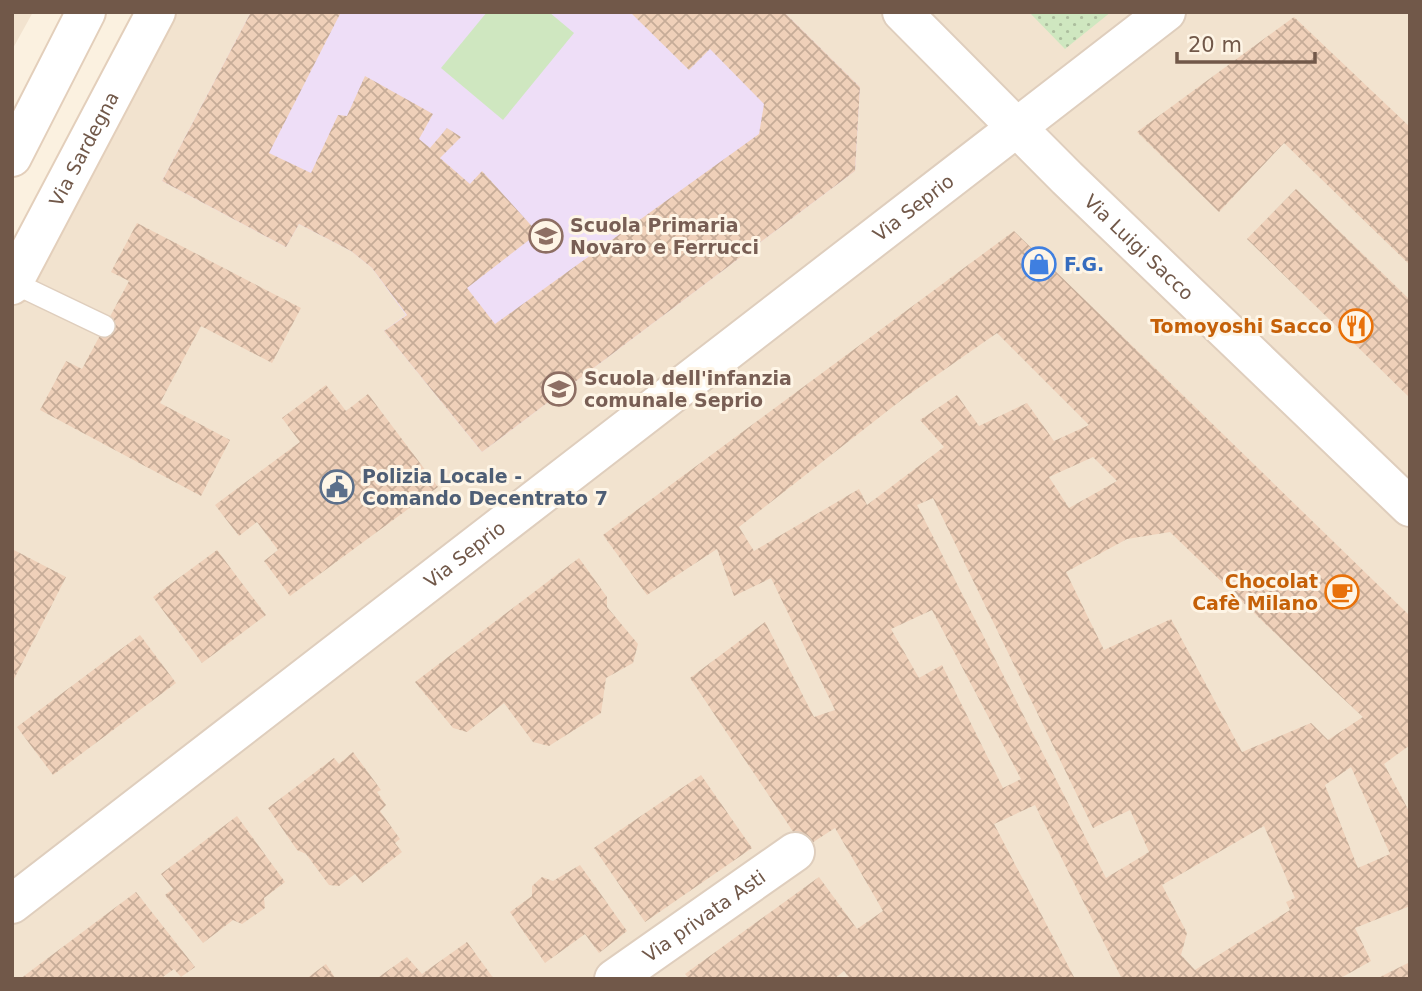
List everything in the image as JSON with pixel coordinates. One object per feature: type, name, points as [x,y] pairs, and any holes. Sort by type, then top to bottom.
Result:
[{"type":"street","points":[[12,157],[86,12]]},
{"type":"street","name":"Via Sardegna","points":[[13,283],[156,12]]},
{"type":"street","name":"Via Luigi Sacco","points":[[902,12],[1017,129],[1410,507]]},
{"type":"street","name":"Via Seprio","points":[[12,904],[1166,12]]},
{"type":"street","name":"Via privata Asti","points":[[614,979],[795,852]]},
{"type":"lane","points":[[13,283],[104,327]]},
{"type":"shaded area","points":[[12,12],[33,12],[12,50]]},
{"type":"shaded area","points":[[163,12],[1410,12],[1410,979],[12,979],[12,294]]},
{"type":"shaded area","name":"Scuola Primaria Novaro e Ferrucci","points":[[251,12],[784,12],[860,87],[855,171],[482,452],[384,331],[406,315],[372,268],[351,251],[299,224],[286,247],[162,181]]},
{"type":"green space","points":[[487,12],[549,12],[574,33],[503,120],[441,68]]},
{"type":"green space","points":[[1029,12],[1111,12],[1065,49]]},
{"type":"building","name":"Scuola Primaria Novaro e Ferrucci","points":[[251,12],[341,12],[269,153],[311,173],[338,115],[347,116],[365,76],[433,114],[419,139],[430,148],[447,128],[461,137],[440,158],[470,184],[482,171],[538,233],[467,288],[495,324],[759,134],[764,104],[710,49],[689,70],[630,12],[784,12],[860,87],[855,171],[482,452],[384,331],[407,315],[372,268],[351,251],[299,224],[286,247],[162,181]]},
{"type":"building","points":[[1294,17],[1410,127],[1410,265],[1284,143],[1219,212],[1137,132]]},
{"type":"building","points":[[1296,189],[1410,300],[1410,398],[1247,239]]},
{"type":"building","points":[[137,223],[301,308],[272,363],[201,326],[160,403],[230,440],[201,496],[40,410],[66,361],[82,369],[129,281],[111,272]]},
{"type":"building","points":[[1014,231],[1410,616],[1410,745],[1384,764],[1410,813],[1410,906],[1355,928],[1371,961],[1339,979],[1122,979],[1035,805],[994,824],[1075,979],[850,979],[844,971],[834,979],[689,979],[685,974],[819,877],[857,929],[883,911],[835,828],[804,848],[690,678],[765,622],[814,717],[835,710],[771,578],[734,596],[717,549],[647,595],[603,535]],"holes":[[[997,333],[1089,425],[1054,441],[1027,403],[979,426],[957,395],[920,420],[944,447],[867,505],[859,489],[754,551],[739,527],[904,398]],[[1093,457],[1117,481],[1069,508],[1049,477]],[[933,498],[1093,828],[1130,810],[1149,852],[1106,878],[917,505]],[[1170,532],[1363,717],[1328,740],[1311,723],[1242,752],[1171,619],[1104,650],[1066,572],[1127,539]],[[932,610],[1021,779],[1003,788],[942,665],[919,678],[891,629]],[[1351,767],[1390,854],[1358,868],[1325,785]],[[1264,826],[1295,898],[1286,902],[1290,910],[1195,970],[1181,955],[1187,933],[1162,885]]]},
{"type":"building","points":[[326,385],[346,411],[368,394],[438,487],[290,596],[264,561],[278,550],[257,522],[239,536],[215,505],[300,442],[282,418]]},
{"type":"building","points":[[12,549],[66,577],[12,683]]},
{"type":"building","points":[[217,550],[266,615],[202,663],[153,597]]},
{"type":"building","points":[[579,558],[607,597],[607,607],[638,644],[633,663],[606,678],[601,713],[549,746],[533,742],[504,703],[467,732],[453,728],[415,682]]},
{"type":"building","points":[[140,635],[176,683],[53,775],[17,727]]},
{"type":"building","points":[[353,752],[381,790],[377,792],[386,805],[380,811],[400,839],[395,843],[402,852],[362,883],[355,874],[339,886],[329,885],[306,854],[297,850],[268,808],[334,758],[339,764]]},
{"type":"building","points":[[701,775],[752,848],[645,922],[594,848]]},
{"type":"building","points":[[237,816],[285,882],[264,898],[265,908],[242,924],[233,920],[203,943],[165,895],[173,889],[161,874]]},
{"type":"building","points":[[580,865],[627,931],[599,953],[585,934],[545,963],[510,912],[532,896],[532,886],[542,877],[553,881]]},
{"type":"building","points":[[136,892],[195,967],[181,977],[174,969],[160,979],[20,979]]},
{"type":"building","points":[[467,942],[494,979],[376,979],[407,957],[422,974]]},
{"type":"building","points":[[1410,962],[1410,979],[1376,979]]},
{"type":"building","points":[[326,964],[336,979],[306,979]]},
{"type":"place","name":"Scuola Primaria Novaro e Ferrucci","points":[[546,236]]},
{"type":"place","name":"F.G.","points":[[1039,264]]},
{"type":"place","name":"Tomoyoshi Sacco","points":[[1356,326]]},
{"type":"place","name":"Scuola dell'infanzia comunale Seprio","points":[[559,389]]},
{"type":"place","name":"Polizia Locale - Comando Decentrato 7","points":[[337,487]]},
{"type":"place","name":"Chocolat Cafè Milano","points":[[1342,592]]}]
